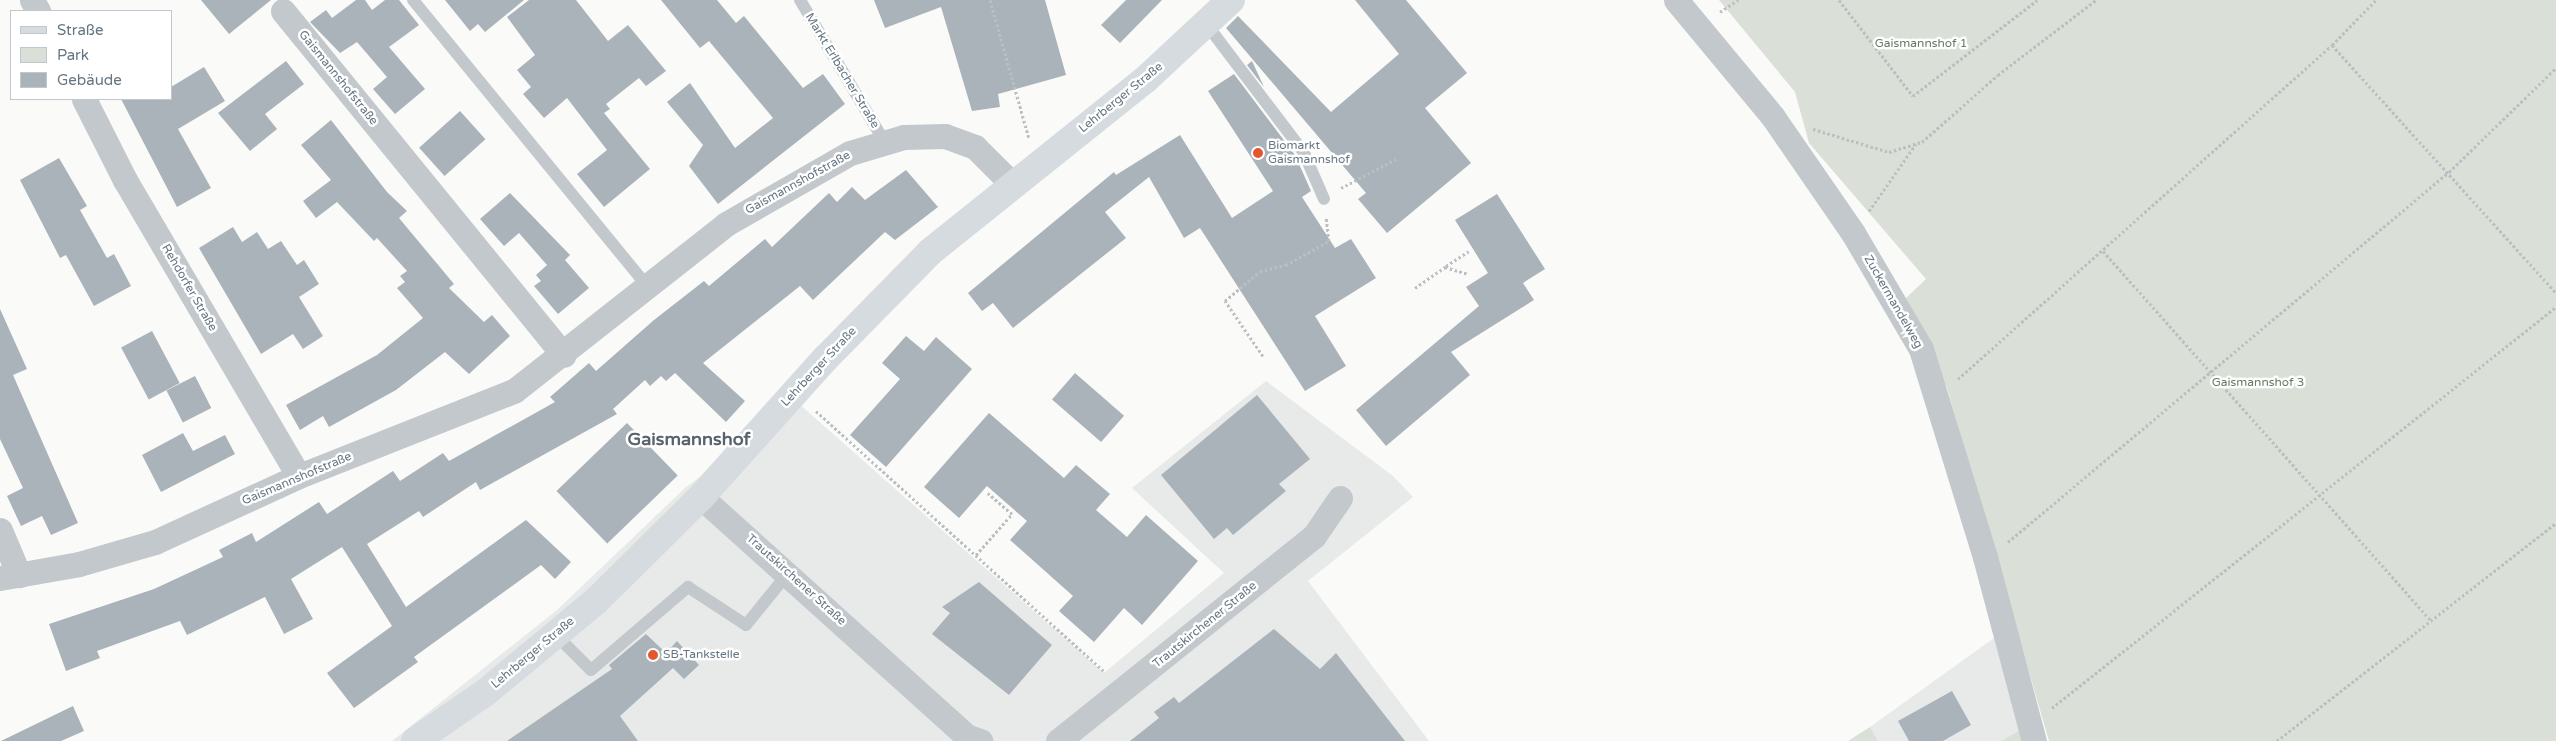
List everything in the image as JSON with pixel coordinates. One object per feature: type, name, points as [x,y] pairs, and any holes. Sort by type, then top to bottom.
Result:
[{"type":"street","name":"Lehrberger Straße","points":[[415,741],[486,692],[556,635],[701,497],[795,392],[918,263],[1207,25],[1232,0]]},
{"type":"street","name":"Zuckermandelweg","points":[[1676,0],[1774,117],[1853,234],[1921,350],[1985,557],[2031,731]]},
{"type":"street","name":"Gaismannshofstraße","points":[[283,11],[564,355]]},
{"type":"street","name":"Rehdorfer Straße","points":[[85,100],[126,180],[299,476]]},
{"type":"street","name":"Gaismannshofstraße","points":[[0,530],[10,577],[155,542],[299,476],[514,391],[564,355],[726,224],[850,153],[884,141],[925,133],[961,140],[988,158],[1012,184]]},
{"type":"street","name":"Trautskirchener Straße","points":[[701,497],[789,572],[968,737],[980,741]]},
{"type":"street","name":"Trautskirchener Straße","points":[[1058,741],[1125,690],[1314,536],[1340,498]]},
{"type":"lane","points":[[413,0],[647,286]]},
{"type":"lane","name":"Markt Erlbacher Straße","points":[[800,0],[884,141]]},
{"type":"lane","points":[[1207,25],[1304,153],[1324,199]]},
{"type":"lane","points":[[556,635],[591,670],[688,587],[746,626],[789,572]]},
{"type":"path","points":[[990,0],[1029,139],[1046,159]]},
{"type":"path","points":[[1839,0],[1913,96],[2037,0]]},
{"type":"path","points":[[1853,234],[1917,144],[2096,0]]},
{"type":"path","points":[[1935,395],[2102,251],[2332,45],[2376,0]]},
{"type":"path","points":[[2332,45],[2449,172],[2556,293]]},
{"type":"path","points":[[1985,557],[2211,373],[2449,172],[2556,68]]},
{"type":"path","points":[[1774,117],[1889,152],[1917,144]]},
{"type":"path","points":[[1263,356],[1225,301],[1260,271],[1286,265],[1329,241],[1324,199],[1396,159]]},
{"type":"path","points":[[1415,288],[1469,250]]},
{"type":"path","points":[[2102,251],[2319,497],[2432,621]]},
{"type":"path","points":[[1446,267],[1468,274]]},
{"type":"path","points":[[2031,731],[2043,715],[2556,307]]},
{"type":"path","points":[[795,392],[1125,690]]},
{"type":"path","points":[[976,555],[1012,514],[988,494]]},
{"type":"path","points":[[2277,741],[2556,523]]},
{"type":"shaded area","points":[[1266,381],[1393,476],[1413,497],[1308,581],[1429,741],[392,741],[557,610],[685,488],[798,403],[1104,673],[1224,573],[1132,488]]},
{"type":"shaded area","points":[[1994,638],[2020,730],[2001,741],[1878,741],[1870,727]]},
{"type":"green space","name":"Gaismannshof 3","points":[[1719,0],[2556,0],[2556,741],[2049,741],[1947,388],[1906,298],[1926,279],[1809,143],[1795,92]]},
{"type":"green space","points":[[1870,727],[1878,741],[1848,741]]},
{"type":"green space","points":[[2020,730],[2023,741],[2001,741]]},
{"type":"building","points":[[201,0],[271,0],[229,34]]},
{"type":"building","points":[[356,0],[365,0],[372,10],[385,0],[399,0],[419,25],[389,47],[425,89],[395,114],[373,89],[387,77],[357,42],[340,53],[310,22],[326,10],[332,18]]},
{"type":"building","points":[[445,0],[524,0],[485,32],[478,24],[470,31]]},
{"type":"building","points":[[529,0],[576,0],[608,41],[628,25],[666,71],[646,86],[639,78],[606,104],[610,109],[604,113],[650,169],[604,207],[577,174],[607,150],[567,98],[544,118],[523,94],[531,87],[517,70],[535,55],[507,17]]},
{"type":"building","points":[[661,0],[717,0],[736,23],[744,16],[803,88],[823,74],[845,104],[718,204],[689,166],[703,145],[667,102],[690,83],[735,148],[773,118],[709,41],[700,48]]},
{"type":"building","points":[[874,0],[1045,0],[1066,75],[998,94],[1000,107],[972,111],[941,7],[885,28]]},
{"type":"building","points":[[1126,0],[1162,0],[1120,43],[1101,25]]},
{"type":"building","points":[[1355,0],[1406,0],[1467,73],[1425,108],[1471,163],[1387,233],[1358,199],[1366,193],[1226,28],[1238,16],[1331,112],[1399,54]]},
{"type":"building","points":[[286,61],[304,84],[265,114],[277,129],[250,151],[218,113]]},
{"type":"building","points":[[1252,61],[1264,87],[1247,65]]},
{"type":"building","points":[[204,67],[225,101],[178,129],[211,188],[177,207],[122,100],[172,100],[172,86]]},
{"type":"building","points":[[1234,74],[1295,155],[1311,191],[1302,197],[1335,248],[1351,239],[1376,278],[1315,316],[1346,366],[1305,391],[1200,228],[1184,238],[1149,177],[1105,212],[1126,238],[1013,328],[993,303],[982,311],[968,293],[1114,172],[1116,175],[1180,135],[1232,218],[1273,191],[1208,91]]},
{"type":"building","points":[[460,111],[485,139],[445,176],[419,148]]},
{"type":"building","points":[[331,120],[387,192],[407,211],[399,218],[454,284],[449,288],[484,322],[492,315],[510,336],[469,374],[445,352],[396,390],[329,427],[323,416],[300,430],[286,405],[377,355],[423,318],[397,288],[405,282],[400,276],[407,271],[377,238],[374,241],[337,202],[316,218],[303,201],[331,180],[301,145]]},
{"type":"building","points":[[59,158],[87,206],[80,210],[107,258],[114,254],[131,286],[94,306],[66,255],[60,258],[20,180]]},
{"type":"building","points":[[906,170],[938,207],[895,240],[885,232],[813,300],[800,286],[703,363],[745,401],[726,422],[675,373],[666,381],[661,376],[650,386],[645,380],[613,409],[617,414],[480,490],[476,482],[423,517],[419,511],[367,544],[406,607],[526,520],[571,562],[555,579],[541,565],[414,657],[418,662],[354,708],[327,673],[392,626],[342,547],[291,579],[313,619],[284,634],[265,597],[187,635],[180,621],[97,651],[100,658],[66,671],[49,624],[154,589],[223,557],[219,550],[252,533],[256,542],[319,502],[327,514],[393,471],[400,481],[443,453],[449,461],[555,402],[550,397],[589,363],[596,371],[654,320],[704,281],[709,286],[765,239],[772,247],[829,193],[837,202],[852,187],[865,200]]},
{"type":"building","points":[[510,193],[570,255],[565,260],[589,288],[558,314],[534,286],[541,281],[536,275],[547,265],[519,233],[504,246],[480,219]]},
{"type":"building","points":[[1497,194],[1545,269],[1523,283],[1534,300],[1451,352],[1470,375],[1386,446],[1356,410],[1479,306],[1466,287],[1488,273],[1455,220]]},
{"type":"building","points":[[233,227],[242,242],[257,232],[268,249],[281,241],[297,265],[304,260],[319,284],[299,297],[323,336],[303,349],[293,334],[261,354],[199,248]]},
{"type":"building","points":[[0,309],[27,369],[13,375],[78,523],[51,535],[42,516],[21,526],[7,496],[23,488],[0,439]]},
{"type":"building","points":[[152,331],[180,383],[149,400],[121,347]]},
{"type":"building","points":[[906,336],[924,351],[936,337],[972,369],[886,467],[850,435],[900,379],[882,363]]},
{"type":"building","points":[[1075,373],[1124,416],[1101,442],[1052,399]]},
{"type":"building","points":[[195,376],[211,408],[183,423],[166,391]]},
{"type":"building","points":[[1257,395],[1310,459],[1279,484],[1286,491],[1233,535],[1227,528],[1214,539],[1161,475]]},
{"type":"building","points":[[989,413],[1064,478],[1076,465],[1110,494],[1096,510],[1127,537],[1146,515],[1198,561],[1142,625],[1124,608],[1094,642],[1059,611],[1073,596],[1010,540],[1027,521],[987,486],[959,518],[924,487]]},
{"type":"building","points":[[627,423],[678,476],[607,544],[557,491]]},
{"type":"building","points":[[183,433],[193,451],[225,435],[235,454],[161,492],[142,455]]},
{"type":"building","points":[[979,582],[1052,645],[1009,695],[932,634],[950,613],[942,607]]},
{"type":"building","points":[[1274,629],[1320,669],[1336,653],[1405,741],[1130,741],[1159,718],[1154,712],[1174,697],[1179,703]]},
{"type":"building","points":[[646,634],[666,653],[677,641],[699,665],[684,679],[673,668],[620,716],[638,741],[507,741],[612,669],[609,665]]},
{"type":"building","points":[[1952,691],[1971,725],[1943,741],[1909,741],[1898,721]]},
{"type":"building","points":[[73,706],[84,731],[61,741],[1,741]]},
{"type":"place","name":"Biomarkt Gaismannshof","points":[[1258,153]]},
{"type":"place","name":"SB-Tankstelle","points":[[653,655]]},
{"type":"district","name":"Gaismannshof","points":[[689,439]]},
{"type":"park label","name":"Gaismannshof 1","points":[[1921,44]]}]
